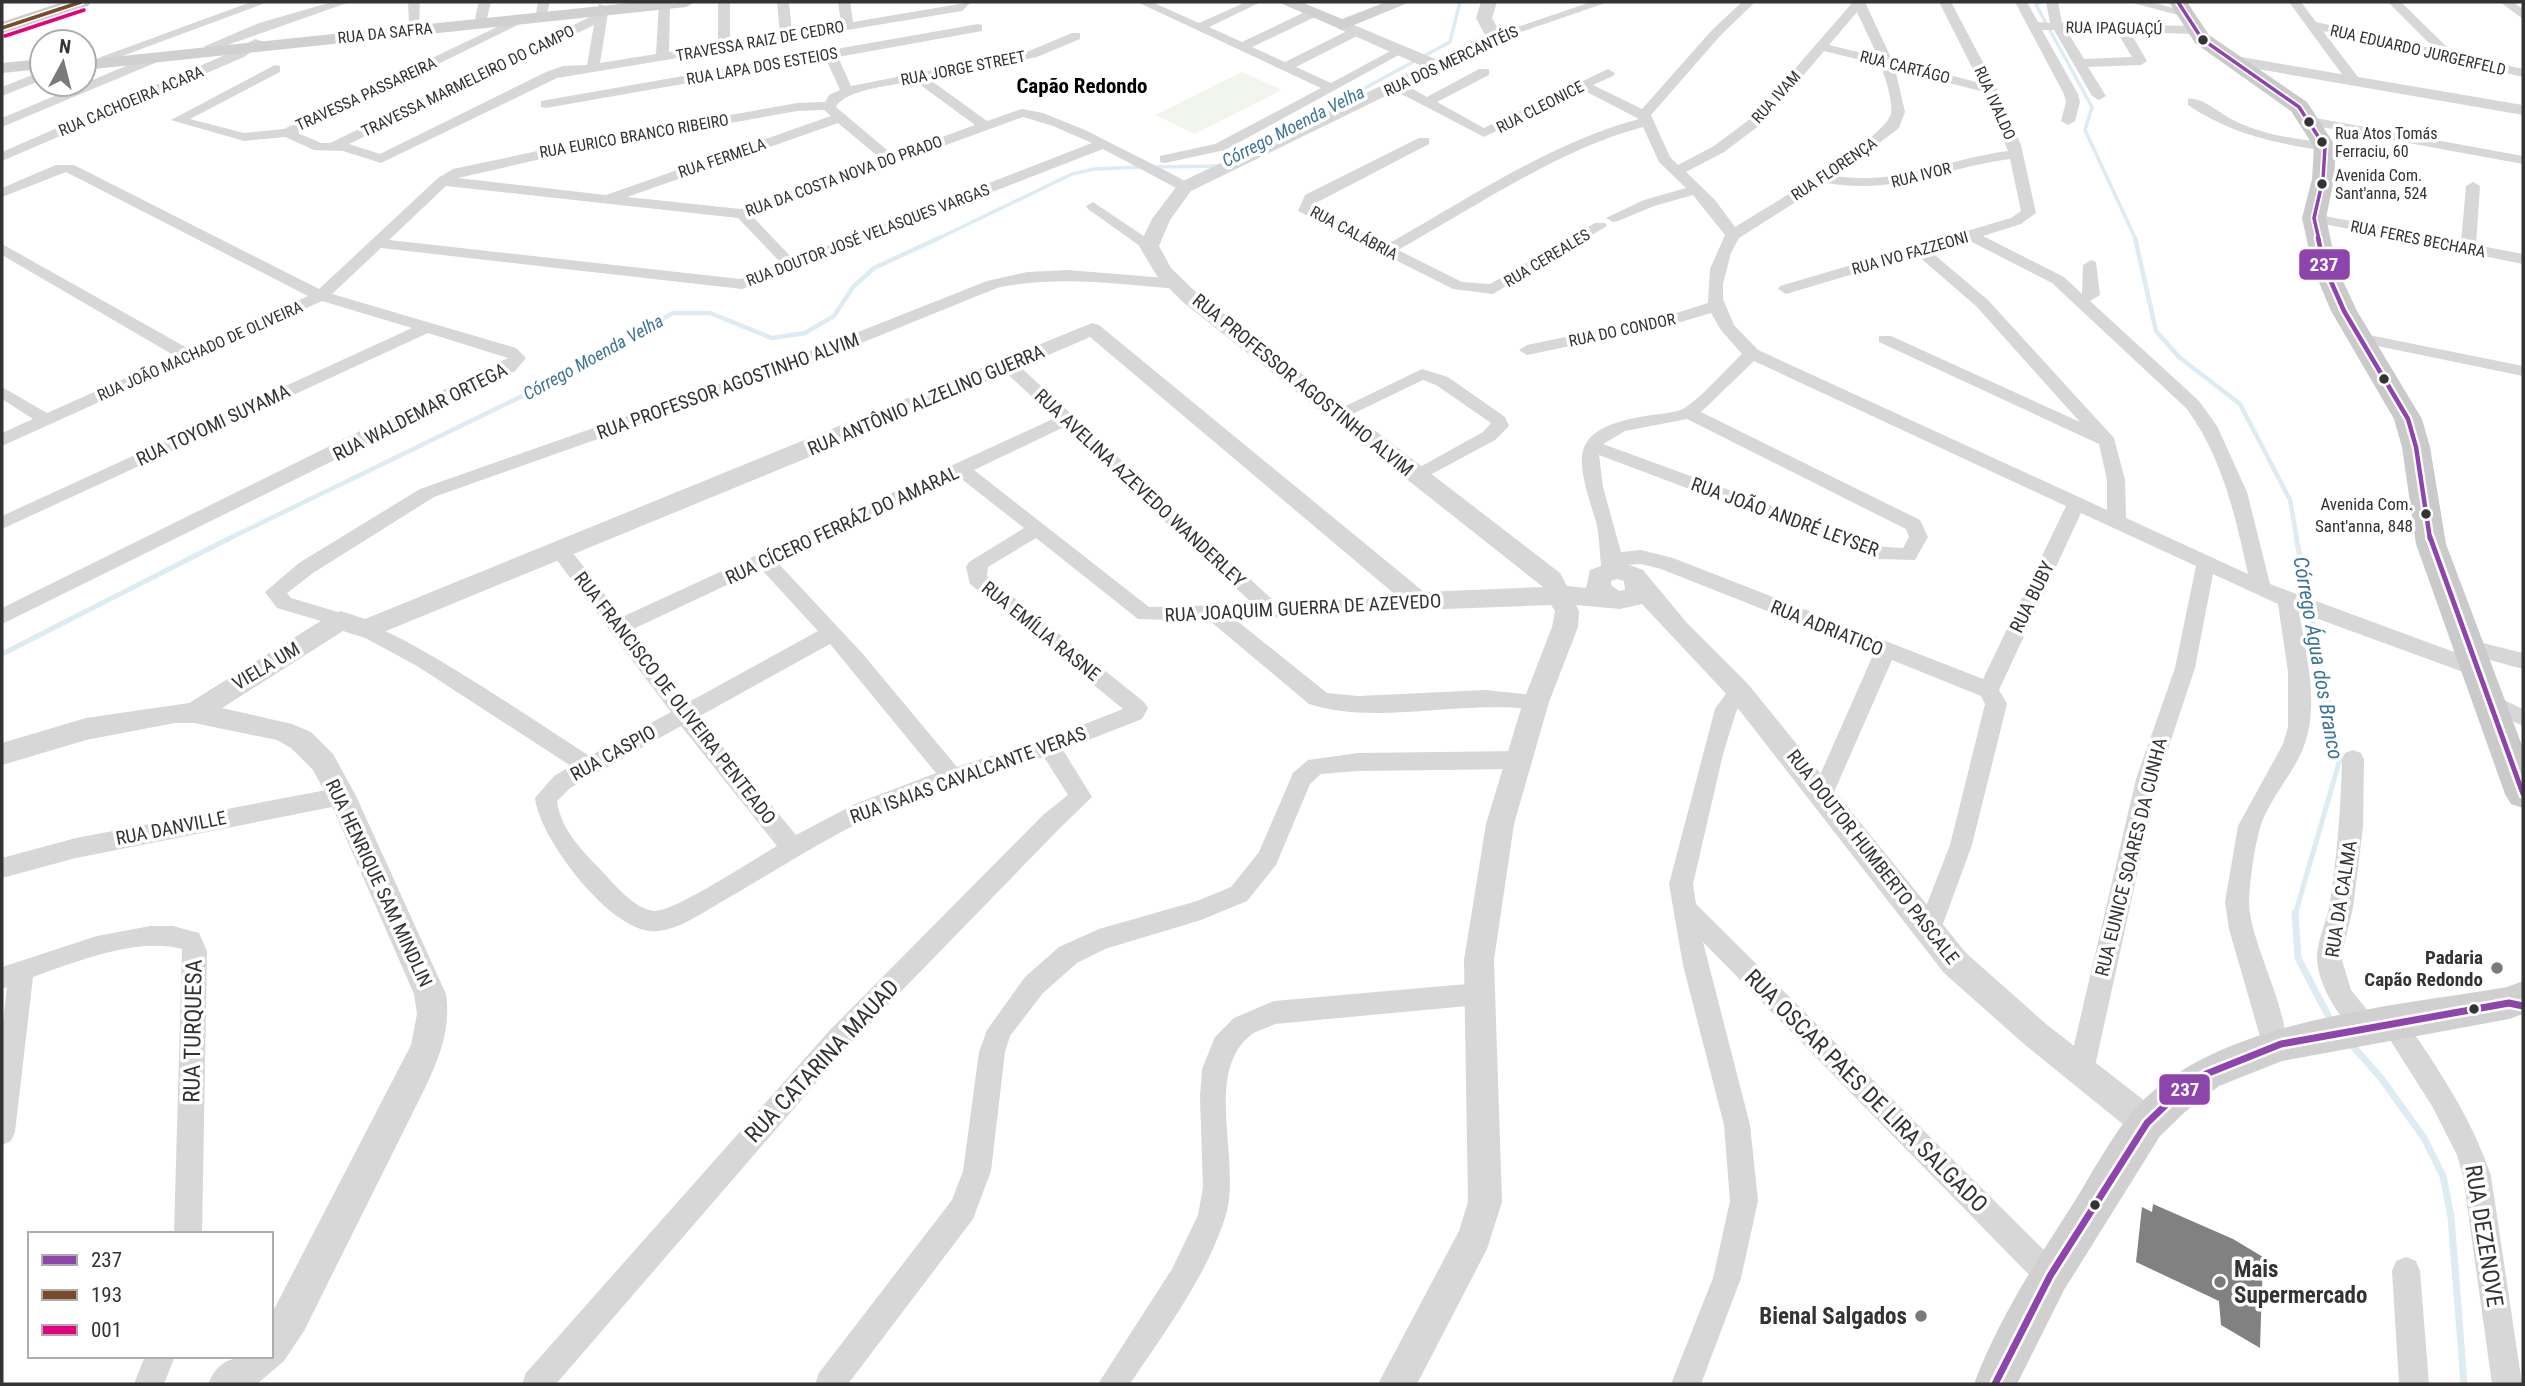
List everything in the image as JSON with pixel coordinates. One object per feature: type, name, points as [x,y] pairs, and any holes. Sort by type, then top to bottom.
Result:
[{"type":"main road","points":[[2,29],[81,2]]},
{"type":"main road","name":"RUA DA SAFRA","points":[[98,59],[524,19],[643,2]]},
{"type":"main road","name":"RUA DA SAFRA","points":[[98,61],[156,57],[415,24],[483,10],[603,8],[687,2]]},
{"type":"main road","points":[[1287,2],[1308,7],[1345,24],[1401,2]]},
{"type":"main road","points":[[1345,24],[1384,2]]},
{"type":"main road","points":[[2180,7],[2194,30],[2210,46],[2290,99],[2310,121],[2325,147],[2323,179],[2314,218],[2325,268],[2359,338],[2408,419],[2414,436],[2431,544],[2523,794]]},
{"type":"main road","points":[[2,71],[28,68]]},
{"type":"main road","points":[[1995,1384],[2050,1276],[2147,1123],[2173,1098],[2206,1074],[2277,1045],[2518,1002]]},
{"type":"street","points":[[209,47],[263,26],[344,2]]},
{"type":"street","points":[[414,2],[415,24]]},
{"type":"street","points":[[724,2],[724,47]]},
{"type":"street","points":[[783,2],[786,36]]},
{"type":"street","points":[[844,2],[848,26]]},
{"type":"street","points":[[904,2],[908,16]]},
{"type":"street","name":"TRAVESSA RAIZ DE CEDRO","points":[[551,75],[959,8],[965,2]]},
{"type":"street","points":[[1143,2],[1332,88]]},
{"type":"street","points":[[1156,8],[1171,2]]},
{"type":"street","points":[[1199,27],[1255,2]]},
{"type":"street","points":[[1489,2],[1484,18],[1494,37]]},
{"type":"street","name":"RUA DOS MERCANTÉIS","points":[[1149,246],[1179,183],[1397,86],[1438,62],[1494,37],[1602,2]]},
{"type":"street","points":[[1386,251],[1559,155],[1644,119],[1717,33],[1749,2]]},
{"type":"street","name":"RUA IVALDO","points":[[1945,2],[1990,89],[2016,154],[2030,210]]},
{"type":"street","points":[[2021,2],[2037,27],[2071,94],[2073,102],[2068,121]]},
{"type":"street","points":[[2050,2],[2057,27],[2099,96]]},
{"type":"street","points":[[2135,2],[2180,7]]},
{"type":"street","points":[[2295,2],[2354,81]]},
{"type":"street","points":[[2394,2],[2450,58]]},
{"type":"street","points":[[2506,2],[2523,15]]},
{"type":"street","points":[[104,58],[254,3]]},
{"type":"street","name":"RUA IVAM","points":[[1676,172],[1719,149],[1759,118],[1859,3]]},
{"type":"street","name":"RUA FLORENÇA","points":[[1733,235],[1824,178],[1892,128],[1898,111],[1887,63],[1859,3]]},
{"type":"street","points":[[662,58],[664,4]]},
{"type":"street","points":[[1242,47],[1308,7]]},
{"type":"street","points":[[593,69],[603,8]]},
{"type":"street","name":"TRAVESSA MARMELEIRO DO CAMPO","points":[[334,146],[603,8]]},
{"type":"street","name":"TRAVESSA PASSAREIRA","points":[[287,133],[524,19]]},
{"type":"street","points":[[1285,67],[1345,24],[1438,62]]},
{"type":"street","name":"RUA EDUARDO JURGERFELD","points":[[2313,25],[2523,73]]},
{"type":"street","name":"RUA IPAGUAÇÚ","points":[[2037,27],[2194,30]]},
{"type":"street","name":"RUA LAPA DOS ESTEIOS","points":[[546,104],[978,28]]},
{"type":"street","points":[[2081,63],[2141,61],[2121,28]]},
{"type":"street","name":"RUA JORGE STREET","points":[[847,91],[1032,54],[1076,37]]},
{"type":"street","name":"RUA CACHOEIRA ACARA","points":[[2,157],[256,44]]},
{"type":"street","name":"RUA CARTÁGO","points":[[1820,46],[1990,89]]},
{"type":"street","points":[[1165,159],[1210,151],[1406,50]]},
{"type":"street","name":"TRAVESSA PASSAREIRA","points":[[287,133],[319,148],[334,146],[383,159],[596,54]]},
{"type":"street","points":[[830,54],[847,91],[834,98],[829,106],[839,118],[890,160]]},
{"type":"street","points":[[2,123],[156,57]]},
{"type":"street","points":[[2235,61],[2523,110]]},
{"type":"street","points":[[275,69],[178,120],[244,136],[287,133]]},
{"type":"street","points":[[1428,102],[1484,72]]},
{"type":"street","name":"RUA CLEONICE","points":[[1397,86],[1484,134],[1608,73]]},
{"type":"street","points":[[918,77],[984,125]]},
{"type":"street","points":[[2,92],[28,81]]},
{"type":"street","points":[[1583,85],[1644,119],[1661,154],[1676,172],[1710,203],[1733,235],[1716,269],[1713,288],[1715,306],[1728,330],[1752,354],[2077,505],[2323,615],[2472,658],[2523,661]]},
{"type":"street","points":[[2193,102],[2222,123],[2243,132],[2325,147]]},
{"type":"street","name":"RUA EURICO BRANCO RIBEIRO","points":[[443,181],[476,166],[803,106],[829,106]]},
{"type":"street","name":"RUA DA COSTA NOVA DO PRADO","points":[[443,181],[742,214],[1017,114],[1038,115],[1179,183]]},
{"type":"street","name":"RUA FERMELA","points":[[605,200],[839,118]]},
{"type":"street","points":[[2310,121],[2523,159]]},
{"type":"street","name":"RUA CALÁBRIA","points":[[1424,141],[1310,198],[1305,205],[1308,212],[1459,286],[1493,289]]},
{"type":"street","name":"RUA DOUTOR JOSÉ VELASQUES VARGAS","points":[[377,243],[725,284],[749,282],[1102,144]]},
{"type":"street","name":"RUA IVOR","points":[[1824,178],[1857,185],[1882,184],[2016,154]]},
{"type":"street","name":"RUA WALDEMAR ORTEGA","points":[[2,193],[69,167],[242,259],[321,296],[510,352],[518,358],[509,367],[338,454],[2,617]]},
{"type":"street","name":"RUA JOÃO MACHADO DE OLIVEIRA","points":[[2,440],[321,296],[443,181]]},
{"type":"street","points":[[2468,250],[2473,186]]},
{"type":"street","name":"RUA CEREALES","points":[[1493,289],[1607,222],[1696,190]]},
{"type":"street","points":[[1093,206],[1149,246],[1155,261],[1178,284]]},
{"type":"street","name":"RUA IVO FAZZEONI","points":[[1786,289],[2016,221],[2030,210]]},
{"type":"street","points":[[742,214],[791,265]]},
{"type":"street","name":"RUA FERES BECHARA","points":[[2314,218],[2523,259]]},
{"type":"street","points":[[1970,235],[2040,268],[2080,300],[2193,405],[2211,426],[2233,473],[2261,587]]},
{"type":"street","points":[[2,248],[188,356]]},
{"type":"street","points":[[1921,251],[1982,303],[2108,442],[2116,480],[2117,522]]},
{"type":"street","points":[[2080,300],[2092,295],[2091,265]]},
{"type":"street","name":"RUA PROFESSOR AGOSTINHO ALVIM","points":[[589,767],[416,656],[353,624],[284,603],[275,593],[306,568],[427,492],[801,361],[993,284],[1027,277],[1068,275],[1178,284],[1336,415],[1551,579],[1564,595]]},
{"type":"street","name":"RUA DO CONDOR","points":[[1527,350],[1671,320],[1715,306]]},
{"type":"street","name":"RUA TOYOMI SUYAMA","points":[[2,523],[426,328]]},
{"type":"street","name":"RUA ANTÔNIO ALZELINO GUERRA","points":[[353,624],[560,550],[1092,330],[1419,601]]},
{"type":"street","points":[[2359,338],[2523,371]]},
{"type":"street","points":[[1885,339],[2108,442]]},
{"type":"street","points":[[1622,578],[1593,481],[1592,446],[1600,435],[1620,426],[1689,413],[1752,354]]},
{"type":"street","name":"RUA AVELINA AZEVEDO WANDERLEY","points":[[1009,366],[1271,610]]},
{"type":"street","points":[[1336,415],[1422,374],[1442,381],[1499,421],[1500,426],[1489,436],[1417,476]]},
{"type":"street","points":[[2,392],[45,419]]},
{"type":"street","name":"RUA JOÃO ANDRÉ LEYSER","points":[[1592,446],[1884,554],[1896,557],[1908,555],[1919,537],[1913,525],[1689,413]]},
{"type":"street","name":"RUA CÍCERO FERRÁZ DO AMARAL","points":[[619,627],[1065,420]]},
{"type":"street","name":"RUA JOAQUIM GUERRA DE AZEVEDO","points":[[961,469],[1144,614],[1168,617],[1564,595],[1622,578]]},
{"type":"street","name":"RUA BUBY","points":[[1988,690],[2077,505]]},
{"type":"street","name":"RUA EMÍLIA RASNE","points":[[1035,530],[981,562],[976,567],[977,579],[981,585],[1137,708]]},
{"type":"street","name":"RUA FRANCISCO DE OLIVEIRA PENTEADO","points":[[560,550],[684,713],[791,846]]},
{"type":"street","points":[[765,561],[832,633],[953,778]]},
{"type":"street","name":"RUA EUNICE SOARES DA CUNHA","points":[[2081,1071],[2147,779],[2185,668],[2206,562]]},
{"type":"street","name":"RUA ADRIATICO","points":[[1622,578],[1649,565],[1666,563],[1885,652],[1988,690]]},
{"type":"street","name":"RUA DOUTOR HUMBERTO PASCALE","points":[[1622,578],[1646,610],[1678,630],[1739,691],[1823,793],[1928,932],[1985,992],[2147,1123]]},
{"type":"street","points":[[1397,1384],[1475,1237],[1485,1202],[1479,960],[1500,824],[1536,702],[1566,626],[1564,595]]},
{"type":"street","points":[[2277,1045],[2241,929],[2237,902],[2249,826],[2294,745],[2299,730],[2301,705],[2288,600]]},
{"type":"street","points":[[1215,614],[1316,698],[1326,702],[1357,705],[1502,698],[1536,702]]},
{"type":"street","name":"VIELA UM","points":[[194,713],[353,624]]},
{"type":"street","name":"RUA CASPIO","points":[[650,922],[632,911],[586,870],[562,842],[547,816],[545,802],[553,790],[589,767],[832,633]]},
{"type":"street","points":[[1823,793],[1885,652]]},
{"type":"street","points":[[1928,932],[1961,845],[1996,705],[1988,690]]},
{"type":"street","points":[[1686,1384],[1727,1278],[1744,1201],[1737,1125],[1682,906],[1681,884],[1684,862],[1712,754],[1726,709],[1739,691]]},
{"type":"street","points":[[2489,701],[2523,718]]},
{"type":"street","name":"RUA ISAIAS CAVALCANTE VERAS","points":[[650,922],[674,916],[791,846],[880,803],[1049,747],[1115,722],[1134,713],[1137,708]]},
{"type":"street","name":"RUA HENRIQUE SAM MINDLIN","points":[[2,754],[140,717],[194,713],[283,731],[301,740],[323,762],[342,796],[430,993],[433,1014],[427,1045],[399,1110],[291,1318],[273,1345]]},
{"type":"street","name":"RUA CATARINA MAUAD","points":[[537,1384],[839,1038],[1051,822],[1081,797],[1049,747]]},
{"type":"street","name":"RUA DA CALMA","points":[[2353,759],[2352,827],[2341,908],[2329,957],[2340,996],[2373,1027]]},
{"type":"street","points":[[830,1384],[963,1209],[977,1171],[992,1052],[1000,1030],[1034,985],[1068,956],[1099,940],[1201,910],[1239,894],[1268,858],[1301,779],[1316,766],[1518,760]]},
{"type":"street","name":"RUA DANVILLE","points":[[2,867],[76,848],[342,796]]},
{"type":"street","name":"RUA OSCAR PAES DE LIRA SALGADO","points":[[1682,906],[2050,1276]]},
{"type":"street","name":"RUA TURQUESA","points":[[12,974],[79,951],[159,935],[181,937],[190,941],[195,951],[188,1232]]},
{"type":"street","points":[[2,1132],[12,974]]},
{"type":"street","points":[[1113,1384],[1203,1240],[1213,1212],[1217,1177],[1211,1089],[1219,1058],[1235,1030],[1254,1018],[1274,1013],[1478,994]]},
{"type":"street","name":"RUA DEZENOVE","points":[[2373,1027],[2450,1111],[2470,1151],[2477,1176],[2507,1384]]},
{"type":"street","points":[[2406,1271],[2414,1384]]},
{"type":"street","points":[[149,1384],[159,1358]]},
{"type":"street","points":[[228,1384],[260,1358]]},
{"type":"shaded area","points":[[1242,72],[1282,90],[1195,134],[1155,115]]},
{"type":"building","name":"Mais Supermercado","points":[[2153,1204],[2233,1239],[2263,1257],[2260,1348],[2221,1325],[2219,1301],[2136,1262],[2142,1207],[2152,1212]]},
{"type":"waterway","name":"Córrego Moenda Velha","points":[[1261,144],[1450,42],[1460,2]]},
{"type":"waterway","name":"Córrego Água dos Branco","points":[[2039,2],[2036,5],[2092,107],[2085,130],[2136,240]]},
{"type":"waterway","name":"Córrego Moenda Velha","points":[[1152,167],[1219,166]]},
{"type":"waterway","name":"Córrego Moenda Velha","points":[[935,240],[1072,174],[1094,169],[1142,167]]},
{"type":"waterway","name":"Córrego Moenda Velha","points":[[230,538],[541,387],[673,313],[710,313],[772,338],[805,333],[834,316],[853,287],[874,268],[939,238]]},
{"type":"waterway","name":"Córrego Água dos Branco","points":[[2135,238],[2156,331],[2179,357],[2240,404],[2290,500],[2297,539]]},
{"type":"waterway","name":"Córrego Água dos Branco","points":[[2295,915],[2340,759],[2296,537]]},
{"type":"waterway","name":"Córrego Moenda Velha","points":[[2,654],[230,538]]},
{"type":"waterway","name":"Córrego Água dos Branco","points":[[2295,915],[2298,958],[2331,1021]]},
{"type":"waterway","name":"Córrego Água dos Branco","points":[[2351,1044],[2381,1078],[2424,1138],[2443,1176],[2451,1217],[2464,1384]]},
{"type":"transit line","name":"193","points":[[2,28],[81,2]]},
{"type":"transit line","name":"237","points":[[2178,2],[2202,39],[2299,107],[2325,147],[2323,179],[2314,218],[2325,268],[2344,311],[2408,419],[2416,447],[2431,544],[2523,794]]},
{"type":"transit line","name":"001","points":[[5,36],[84,10]]},
{"type":"transit line","name":"237","points":[[1995,1384],[2050,1276],[2147,1123],[2173,1098],[2206,1074],[2281,1044],[2509,1003],[2523,1006]]},
{"type":"place","name":"Rua Atos Tomás Ferraciu, 60","points":[[2322,142]]},
{"type":"place","name":"Avenida Com. Sant'anna, 524","points":[[2322,184]]},
{"type":"place","name":"Avenida Com. Sant'anna, 848","points":[[2426,514]]},
{"type":"place","name":"Padaria Capão Redondo","points":[[2497,968]]},
{"type":"place","name":"Mais Supermercado","points":[[2220,1282]]},
{"type":"place","name":"Bienal Salgados","points":[[1921,1316]]},
{"type":"district","name":"Capão Redondo","points":[[1082,86]]}]
